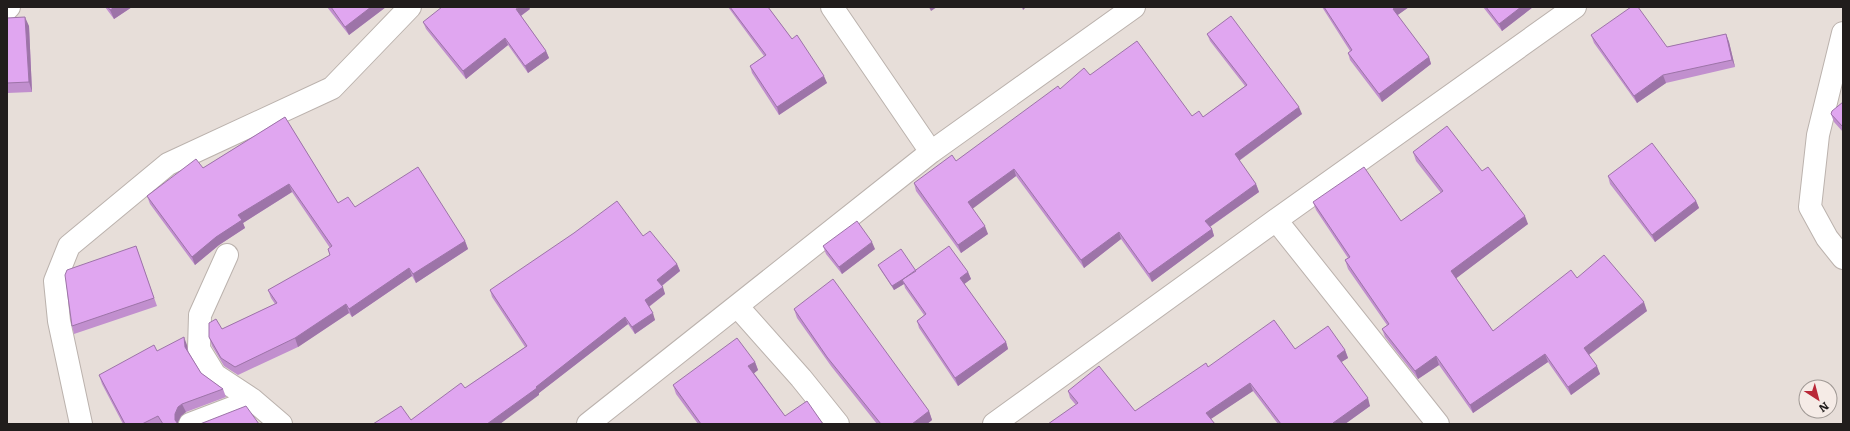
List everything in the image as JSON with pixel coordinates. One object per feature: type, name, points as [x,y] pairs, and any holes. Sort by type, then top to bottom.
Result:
[{"type":"street","points":[[81,424],[59,321],[55,281],[69,246],[168,164],[332,88],[410,7]]},
{"type":"street","points":[[832,7],[931,152]]},
{"type":"street","points":[[588,424],[931,152],[1134,7]]},
{"type":"street","points":[[994,424],[1276,220],[1575,7]]},
{"type":"street","points":[[1843,33],[1818,135],[1810,207],[1827,238],[1843,258]]},
{"type":"street","points":[[1276,220],[1438,424]]},
{"type":"street","points":[[227,255],[200,315],[199,349],[215,375],[253,400],[281,424]]},
{"type":"street","points":[[737,306],[801,378],[838,424]]},
{"type":"street","points":[[190,424],[253,400]]},
{"type":"building","points":[[108,7],[115,7],[110,10]]},
{"type":"building","points":[[331,7],[371,7],[345,27]]},
{"type":"building","points":[[442,7],[520,7],[516,9],[546,51],[525,66],[505,38],[463,71],[423,22]]},
{"type":"building","points":[[730,7],[768,7],[792,39],[797,35],[824,76],[777,107],[750,66],[766,55]]},
{"type":"building","points":[[1324,7],[1396,7],[1393,9],[1429,57],[1379,94],[1348,53],[1352,50]]},
{"type":"building","points":[[1486,7],[1521,7],[1499,24]]},
{"type":"building","points":[[1631,7],[1638,7],[1667,47],[1726,34],[1732,60],[1663,75],[1634,96],[1591,35]]},
{"type":"building","points":[[1231,16],[1299,107],[1235,154],[1256,184],[1205,221],[1212,229],[1149,274],[1119,232],[1081,260],[1014,169],[968,202],[985,226],[958,245],[914,183],[952,155],[956,161],[1058,86],[1060,89],[1084,68],[1090,75],[1137,41],[1192,116],[1199,111],[1203,117],[1247,85],[1207,34]]},
{"type":"building","points":[[25,17],[29,82],[7,83],[7,18]]},
{"type":"building","points":[[1843,102],[1843,127],[1831,114],[1832,111]]},
{"type":"building","points":[[285,117],[338,203],[348,197],[355,207],[418,167],[465,241],[413,274],[409,268],[349,309],[346,304],[295,338],[235,367],[221,358],[209,337],[209,323],[216,319],[222,329],[277,303],[268,290],[330,255],[328,249],[332,246],[289,184],[238,215],[242,220],[216,237],[192,257],[147,196],[196,159],[203,168]]},
{"type":"building","points":[[1447,126],[1482,171],[1488,167],[1525,216],[1451,271],[1493,331],[1571,270],[1577,278],[1604,255],[1644,302],[1584,348],[1597,366],[1568,387],[1545,354],[1470,405],[1436,356],[1415,371],[1382,329],[1389,324],[1345,260],[1350,257],[1313,202],[1364,167],[1401,221],[1443,191],[1413,152]]},
{"type":"building","points":[[1652,143],[1696,201],[1652,235],[1608,176]]},
{"type":"building","points":[[617,201],[643,236],[650,231],[677,264],[657,280],[663,287],[645,300],[653,313],[632,327],[625,317],[536,387],[537,388],[487,424],[373,424],[401,406],[411,420],[461,383],[465,388],[527,346],[490,290],[574,233]]},
{"type":"building","points":[[857,221],[872,242],[839,267],[823,246]]},
{"type":"building","points":[[136,246],[154,298],[72,326],[65,275],[67,270]]},
{"type":"building","points":[[949,246],[968,272],[960,278],[1006,342],[955,378],[917,321],[926,314],[902,280]]},
{"type":"building","points":[[901,249],[916,271],[892,286],[878,265]]},
{"type":"building","points":[[833,279],[929,411],[912,424],[881,424],[827,357],[794,309]]},
{"type":"building","points":[[1274,320],[1295,349],[1328,326],[1345,350],[1337,356],[1368,398],[1333,423],[1334,424],[1281,424],[1250,383],[1206,413],[1215,424],[1048,424],[1078,403],[1068,391],[1099,366],[1135,411],[1206,363],[1208,367]]},
{"type":"building","points":[[184,337],[185,347],[201,373],[223,389],[182,404],[178,407],[175,414],[175,420],[178,424],[163,424],[158,416],[142,424],[125,424],[99,375],[154,345],[157,351]]},
{"type":"building","points":[[737,338],[755,362],[748,366],[785,416],[807,401],[823,424],[701,424],[673,385]]},
{"type":"building","points":[[246,406],[259,424],[200,424]]}]
